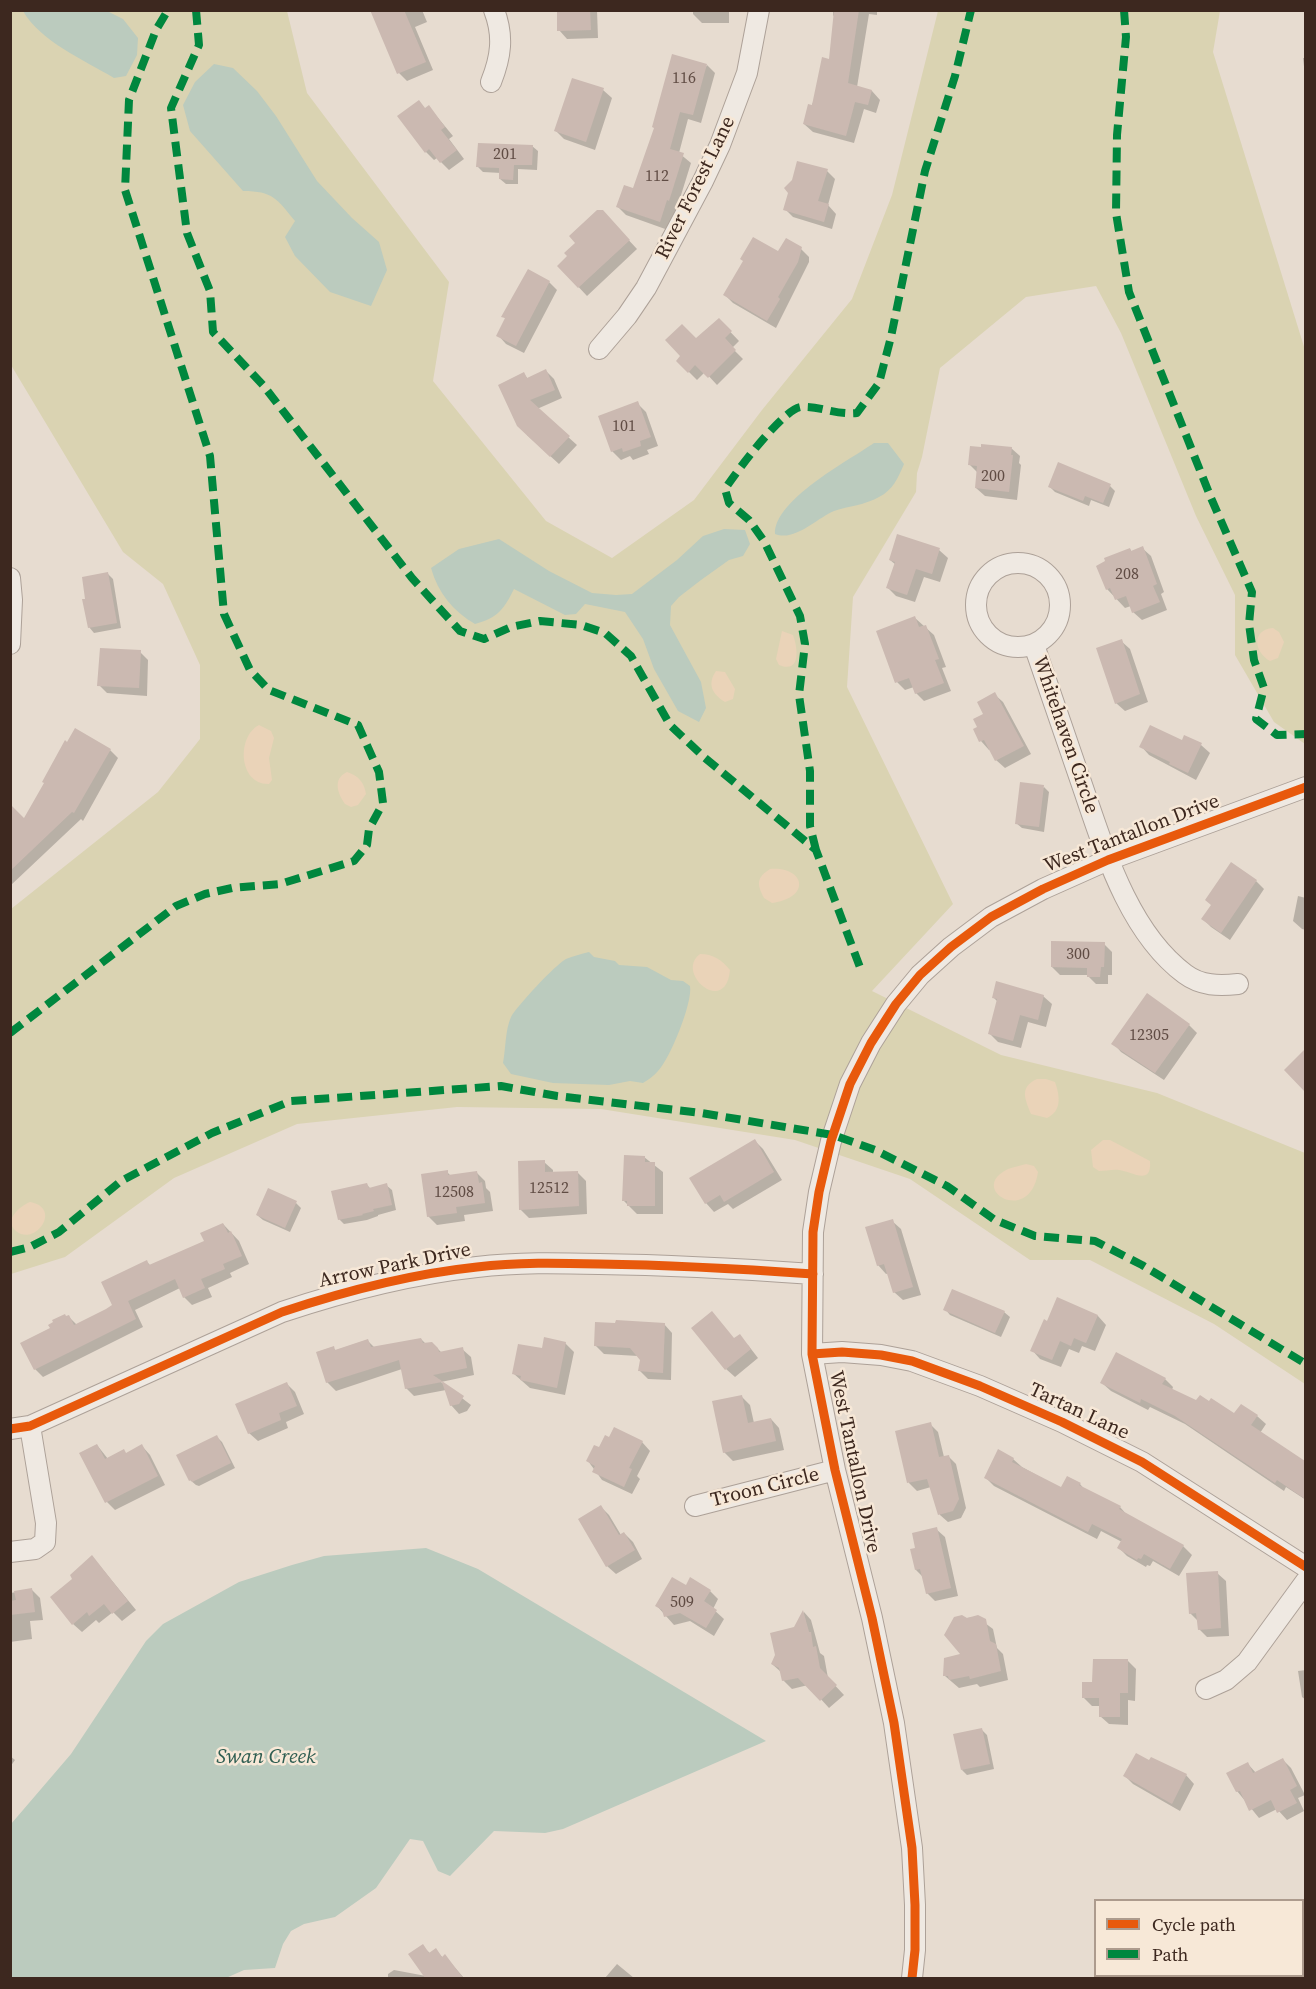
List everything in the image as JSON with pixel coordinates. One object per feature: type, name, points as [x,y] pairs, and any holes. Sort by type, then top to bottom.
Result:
[{"type":"street","points":[[491,82],[500,59],[500,40],[494,10]]},
{"type":"street","name":"River Forest Lane","points":[[599,349],[627,316],[646,288],[708,172],[747,73],[759,10]]},
{"type":"street","points":[[1011,563],[1025,563],[1038,567],[1056,586],[1060,598],[1057,622],[1044,639],[1034,645],[1020,648],[1006,646],[993,640],[984,630],[978,617],[978,596],[987,577],[997,568],[1011,563]]},
{"type":"street","points":[[10,578],[12,600],[10,644]]},
{"type":"street","name":"Whitehaven Circle","points":[[1034,645],[1108,860],[1134,914],[1172,962],[1187,976],[1219,986],[1238,984]]},
{"type":"street","name":"West Tantallon Drive","points":[[912,1978],[915,1916],[912,1848],[894,1723],[872,1618],[835,1470],[812,1354],[813,1232],[819,1192],[831,1141],[850,1084],[871,1043],[896,1004],[920,975],[951,947],[991,917],[1043,889],[1108,860],[1305,787]]},
{"type":"street","name":"Arrow Park Drive","points":[[10,1429],[30,1426],[282,1312],[326,1297],[437,1272],[519,1264],[566,1263],[635,1264],[813,1274]]},
{"type":"street","name":"Tartan Lane","points":[[812,1354],[842,1352],[881,1355],[912,1361],[980,1386],[1062,1422],[1142,1462],[1305,1567]]},
{"type":"street","points":[[10,1552],[34,1549],[45,1542],[46,1523],[30,1426]]},
{"type":"street","name":"Troon Circle","points":[[695,1506],[835,1470]]},
{"type":"street","points":[[1206,1689],[1226,1680],[1246,1662],[1305,1581]]},
{"type":"shaded area","points":[[11,11],[287,11],[307,93],[449,282],[433,381],[546,521],[612,558],[694,500],[762,410],[852,299],[892,195],[938,11],[1220,11],[1213,52],[1305,350],[1305,744],[1274,722],[1235,655],[1235,595],[1196,516],[1121,333],[1096,286],[1026,297],[940,368],[917,473],[916,492],[853,597],[847,687],[953,904],[872,991],[1001,1055],[1157,1093],[1305,1153],[1305,1384],[1214,1324],[1090,1260],[1030,1260],[910,1179],[795,1140],[601,1109],[457,1107],[297,1124],[174,1178],[65,1257],[11,1274],[11,909],[158,792],[200,739],[200,665],[163,584],[123,552],[11,365]]},
{"type":"sand","points":[[1273,628],[1279,632],[1284,642],[1278,658],[1270,661],[1261,652],[1257,642],[1261,633]]},
{"type":"sand","points":[[782,631],[793,635],[797,653],[794,663],[786,667],[779,665],[776,659]]},
{"type":"sand","points":[[716,671],[725,672],[735,689],[733,699],[725,702],[714,692],[711,684]]},
{"type":"sand","points":[[259,725],[271,731],[274,738],[269,758],[272,780],[269,784],[259,782],[252,777],[244,759],[247,739]]},
{"type":"sand","points":[[347,772],[360,780],[366,794],[358,805],[351,807],[345,804],[338,787],[339,779]]},
{"type":"sand","points":[[770,869],[782,869],[797,877],[798,889],[793,895],[785,900],[772,903],[764,898],[759,882],[762,875]]},
{"type":"sand","points":[[700,954],[717,958],[730,970],[726,984],[720,990],[712,991],[697,980],[693,971],[694,962]]},
{"type":"sand","points":[[1037,1079],[1055,1082],[1057,1087],[1059,1098],[1057,1107],[1047,1118],[1031,1114],[1026,1098],[1028,1086]]},
{"type":"sand","points":[[1103,1140],[1110,1140],[1150,1161],[1148,1174],[1140,1176],[1119,1170],[1099,1171],[1093,1167],[1091,1150]]},
{"type":"sand","points":[[1026,1164],[1034,1166],[1038,1172],[1033,1188],[1024,1198],[1004,1199],[997,1193],[994,1186],[997,1177],[1008,1169]]},
{"type":"sand","points":[[30,1202],[40,1206],[45,1218],[37,1230],[23,1235],[12,1227],[11,1222],[14,1214]]},
{"type":"water","points":[[23,11],[107,11],[123,19],[138,38],[137,55],[126,76],[114,78],[51,41],[40,32]]},
{"type":"water","points":[[214,64],[233,68],[257,91],[276,116],[317,181],[352,218],[379,242],[387,270],[371,306],[330,292],[295,256],[285,237],[295,221],[284,207],[268,195],[243,191],[190,131],[183,105],[195,82]]},
{"type":"water","points":[[874,443],[888,443],[904,464],[888,491],[868,502],[827,514],[798,532],[783,536],[775,534],[778,521],[786,508],[799,495],[814,482]]},
{"type":"water","points":[[724,529],[745,530],[750,544],[743,556],[729,560],[679,597],[671,606],[670,625],[701,682],[706,708],[699,722],[678,711],[654,669],[643,639],[625,612],[585,604],[576,614],[565,615],[514,589],[495,616],[475,624],[447,600],[431,568],[459,549],[499,539],[549,571],[592,593],[632,594],[677,560],[703,536]]},
{"type":"water","points":[[589,952],[594,957],[615,961],[619,965],[647,967],[671,980],[683,981],[690,986],[684,1017],[663,1065],[655,1075],[643,1083],[630,1081],[609,1085],[553,1083],[511,1074],[503,1063],[511,1017],[537,986],[561,963],[566,959]]},
{"type":"water","name":"Swan Creek","points":[[426,1548],[478,1569],[766,1741],[563,1829],[545,1833],[494,1831],[450,1876],[438,1871],[423,1841],[410,1839],[376,1888],[335,1917],[304,1924],[291,1931],[283,1944],[275,1968],[244,1970],[226,1978],[11,1978],[11,1824],[71,1754],[146,1641],[163,1624],[239,1582],[324,1556]]},
{"type":"building","points":[[370,10],[404,10],[426,62],[397,74]]},
{"type":"building","points":[[557,10],[590,10],[591,30],[557,31]]},
{"type":"building","points":[[834,10],[859,10],[848,83],[872,90],[868,105],[855,102],[846,136],[803,124],[808,104],[812,105],[822,57],[829,59]]},
{"type":"building","points":[[672,54],[707,64],[693,115],[680,112],[670,149],[684,153],[660,222],[616,207],[624,185],[633,188],[654,128],[652,127]]},
{"type":"building","points":[[572,78],[604,88],[586,142],[554,131]]},
{"type":"building","points":[[419,100],[425,108],[429,105],[445,127],[441,130],[457,150],[440,163],[429,149],[425,153],[397,116]]},
{"type":"building","points":[[478,143],[533,145],[532,165],[514,165],[513,180],[499,179],[499,168],[476,167]]},
{"type":"building","points":[[797,161],[828,169],[818,201],[829,204],[824,222],[783,210],[788,193],[784,188],[792,180]]},
{"type":"building","points":[[597,210],[603,210],[630,240],[578,288],[557,266],[567,256],[564,253],[575,243],[569,236]]},
{"type":"building","points":[[753,237],[778,251],[786,238],[802,247],[798,262],[767,321],[723,295],[743,261],[740,259]]},
{"type":"building","points":[[528,269],[550,281],[516,346],[496,336],[505,318],[501,317]]},
{"type":"building","points":[[719,318],[732,331],[725,338],[736,350],[708,378],[695,365],[688,373],[676,361],[680,356],[665,340],[682,324],[696,338]]},
{"type":"building","points":[[546,369],[555,390],[530,400],[570,436],[550,457],[517,426],[498,385],[524,372],[527,378]]},
{"type":"building","points":[[638,401],[651,437],[640,441],[641,446],[623,452],[622,448],[611,452],[598,416]]},
{"type":"building","points":[[981,444],[1012,447],[1009,492],[975,488],[977,466],[968,465],[970,446],[981,447]]},
{"type":"building","points":[[1058,462],[1111,484],[1103,503],[1085,496],[1083,501],[1048,487]]},
{"type":"building","points":[[897,534],[940,548],[932,574],[916,569],[907,595],[886,588],[895,562],[889,560]]},
{"type":"building","points":[[1143,546],[1157,584],[1153,586],[1160,602],[1132,613],[1126,596],[1115,600],[1110,588],[1106,590],[1096,566],[1105,561],[1104,558],[1130,548],[1131,551]]},
{"type":"building","points":[[108,572],[117,623],[88,628],[82,599],[85,599],[82,577]]},
{"type":"building","points":[[915,616],[919,627],[926,625],[939,659],[935,660],[944,683],[915,694],[909,678],[895,683],[876,631]]},
{"type":"building","points":[[1122,639],[1140,694],[1115,704],[1096,648]]},
{"type":"building","points":[[100,648],[141,650],[139,688],[97,686]]},
{"type":"building","points":[[995,692],[1024,746],[995,761],[984,740],[979,742],[973,729],[977,727],[973,719],[983,714],[977,702]]},
{"type":"building","points":[[1150,725],[1182,740],[1184,735],[1202,743],[1188,773],[1139,747]]},
{"type":"building","points":[[75,728],[111,749],[74,813],[72,812],[10,871],[10,804],[24,818],[65,740],[67,742]]},
{"type":"building","points":[[1020,782],[1044,785],[1039,827],[1015,824]]},
{"type":"building","points":[[1231,862],[1257,880],[1221,933],[1201,919],[1211,905],[1205,900]]},
{"type":"building","points":[[1051,941],[1105,942],[1104,967],[1101,967],[1100,977],[1087,977],[1087,968],[1051,967]]},
{"type":"building","points":[[996,981],[1044,995],[1038,1020],[1020,1015],[1013,1041],[988,1034],[997,999],[992,998]]},
{"type":"building","points":[[1147,993],[1190,1024],[1155,1073],[1111,1044]]},
{"type":"building","points":[[1305,1049],[1305,1092],[1284,1070]]},
{"type":"building","points":[[755,1139],[774,1172],[724,1202],[720,1195],[705,1204],[689,1178]]},
{"type":"building","points":[[624,1155],[645,1156],[645,1162],[655,1162],[655,1206],[627,1206],[627,1201],[622,1201]]},
{"type":"building","points":[[545,1160],[545,1172],[578,1171],[579,1206],[519,1210],[518,1161]]},
{"type":"building","points":[[448,1170],[448,1175],[477,1171],[479,1183],[482,1182],[485,1203],[456,1207],[457,1213],[427,1217],[421,1174]]},
{"type":"building","points":[[367,1183],[369,1188],[387,1183],[392,1205],[373,1209],[374,1211],[363,1215],[338,1220],[331,1191]]},
{"type":"building","points":[[268,1188],[297,1201],[285,1228],[256,1215]]},
{"type":"building","points":[[893,1219],[913,1287],[893,1293],[884,1264],[877,1266],[865,1227]]},
{"type":"building","points":[[223,1223],[228,1233],[231,1231],[242,1256],[223,1264],[225,1269],[201,1279],[205,1288],[183,1298],[175,1279],[128,1301],[136,1319],[34,1370],[20,1343],[50,1328],[48,1325],[53,1322],[52,1320],[65,1314],[69,1315],[74,1325],[106,1309],[112,1305],[101,1282],[147,1260],[149,1265],[204,1241],[200,1233]]},
{"type":"building","points":[[952,1289],[1005,1311],[995,1333],[943,1310]]},
{"type":"building","points":[[1057,1297],[1098,1315],[1086,1343],[1074,1338],[1071,1346],[1060,1341],[1052,1360],[1030,1351]]},
{"type":"building","points":[[712,1311],[734,1338],[740,1334],[751,1349],[725,1370],[691,1328]]},
{"type":"building","points":[[616,1320],[665,1323],[663,1373],[638,1371],[640,1360],[630,1348],[594,1346],[595,1322],[615,1323]]},
{"type":"building","points":[[544,1337],[566,1342],[557,1388],[520,1380],[521,1376],[512,1374],[518,1344],[542,1348]]},
{"type":"building","points":[[421,1338],[423,1343],[432,1342],[439,1352],[463,1347],[467,1368],[433,1375],[464,1396],[459,1404],[450,1406],[442,1382],[405,1389],[399,1360],[326,1383],[316,1352],[334,1346],[335,1350],[368,1339],[371,1347]]},
{"type":"building","points":[[1116,1352],[1166,1378],[1162,1384],[1196,1400],[1200,1395],[1209,1401],[1211,1398],[1234,1413],[1241,1404],[1258,1415],[1251,1425],[1305,1461],[1305,1499],[1277,1480],[1275,1483],[1175,1416],[1141,1399],[1140,1403],[1100,1383]]},
{"type":"building","points":[[287,1382],[297,1406],[279,1413],[281,1420],[248,1434],[235,1404]]},
{"type":"building","points":[[742,1395],[748,1423],[771,1418],[776,1441],[723,1453],[712,1401]]},
{"type":"building","points":[[931,1422],[939,1457],[949,1455],[959,1499],[953,1511],[938,1515],[927,1479],[907,1483],[895,1431]]},
{"type":"building","points":[[614,1427],[643,1441],[629,1468],[632,1469],[624,1487],[592,1472],[595,1466],[586,1461],[594,1445],[599,1447],[605,1435],[609,1437]]},
{"type":"building","points":[[217,1435],[231,1463],[192,1482],[189,1481],[176,1455]]},
{"type":"building","points":[[97,1444],[105,1459],[124,1449],[126,1453],[142,1444],[158,1476],[105,1503],[79,1453]]},
{"type":"building","points":[[998,1449],[1014,1458],[1012,1462],[1061,1487],[1067,1476],[1081,1483],[1079,1485],[1121,1506],[1119,1509],[1184,1545],[1170,1569],[1144,1554],[1141,1559],[1137,1560],[1117,1548],[1122,1539],[1092,1524],[1088,1532],[984,1478]]},
{"type":"building","points":[[601,1505],[619,1535],[624,1532],[635,1550],[606,1567],[578,1519]]},
{"type":"building","points":[[937,1527],[951,1588],[926,1594],[920,1569],[915,1570],[910,1549],[915,1548],[912,1533]]},
{"type":"building","points":[[92,1555],[128,1601],[112,1614],[104,1604],[89,1616],[87,1612],[72,1625],[50,1597],[72,1579],[70,1575]]},
{"type":"building","points":[[1218,1571],[1221,1628],[1198,1630],[1196,1613],[1189,1614],[1186,1573]]},
{"type":"building","points":[[672,1577],[686,1585],[690,1577],[711,1590],[704,1601],[717,1610],[706,1628],[680,1613],[664,1617],[662,1610],[655,1606]]},
{"type":"building","points":[[32,1588],[35,1612],[10,1615],[10,1601],[16,1600],[14,1591]]},
{"type":"building","points":[[803,1610],[809,1632],[811,1632],[813,1647],[816,1646],[820,1668],[837,1685],[820,1701],[798,1678],[782,1681],[779,1668],[771,1664],[775,1655],[770,1633],[794,1627]]},
{"type":"building","points":[[962,1615],[967,1618],[978,1615],[986,1619],[990,1641],[996,1644],[1001,1671],[970,1679],[969,1676],[949,1680],[948,1676],[943,1676],[944,1658],[960,1654],[944,1635],[954,1617]]},
{"type":"building","points":[[1093,1659],[1128,1659],[1128,1693],[1120,1693],[1120,1717],[1099,1717],[1099,1698],[1082,1698],[1082,1682],[1092,1682]]},
{"type":"building","points":[[982,1728],[990,1764],[961,1770],[953,1734]]},
{"type":"building","points":[[1136,1753],[1149,1760],[1151,1757],[1187,1774],[1172,1804],[1123,1776]]},
{"type":"building","points":[[1283,1758],[1297,1786],[1290,1790],[1297,1803],[1277,1813],[1271,1800],[1249,1811],[1240,1791],[1236,1792],[1226,1773],[1248,1762],[1253,1773]]},
{"type":"building","points":[[423,1944],[429,1953],[436,1948],[442,1957],[445,1954],[463,1978],[425,1978],[408,1954]]},
{"type":"marked path","points":[[10,1033],[176,906],[205,894],[232,888],[280,884],[354,861],[367,845],[369,829],[383,803],[379,772],[358,725],[269,690],[250,670],[224,614],[210,456],[125,190],[129,100],[156,30],[168,10]]},
{"type":"marked path","points":[[196,10],[199,45],[171,108],[187,233],[210,291],[213,332],[263,385],[412,578],[460,631],[484,639],[511,627],[540,621],[581,625],[605,633],[631,656],[670,725],[705,758],[816,850],[861,970]]},
{"type":"marked path","points":[[816,850],[810,826],[810,771],[799,695],[805,644],[800,616],[764,541],[749,520],[729,503],[725,489],[760,442],[793,410],[808,407],[842,413],[857,413],[879,383],[891,337],[925,171],[955,76],[971,10]]},
{"type":"marked path","points":[[1124,10],[1126,37],[1117,135],[1116,213],[1129,292],[1211,498],[1252,592],[1249,624],[1254,660],[1264,688],[1256,719],[1277,735],[1306,734]]},
{"type":"marked path","points":[[10,1252],[30,1247],[59,1232],[121,1181],[212,1133],[291,1101],[501,1086],[557,1096],[701,1113],[833,1135],[875,1150],[947,1186],[995,1220],[1035,1236],[1095,1241],[1142,1265],[1306,1364]]},
{"type":"cycle path","points":[[912,1978],[915,1950],[912,1848],[894,1723],[872,1618],[835,1470],[812,1354],[813,1232],[819,1192],[831,1141],[850,1084],[871,1043],[896,1004],[920,975],[951,947],[991,917],[1043,889],[1108,860],[1306,787]]},
{"type":"cycle path","points":[[10,1429],[30,1426],[282,1312],[354,1290],[403,1279],[477,1267],[538,1263],[680,1266],[813,1274]]},
{"type":"cycle path","points":[[812,1354],[842,1352],[881,1355],[912,1361],[980,1386],[1062,1422],[1142,1462],[1306,1567]]}]
